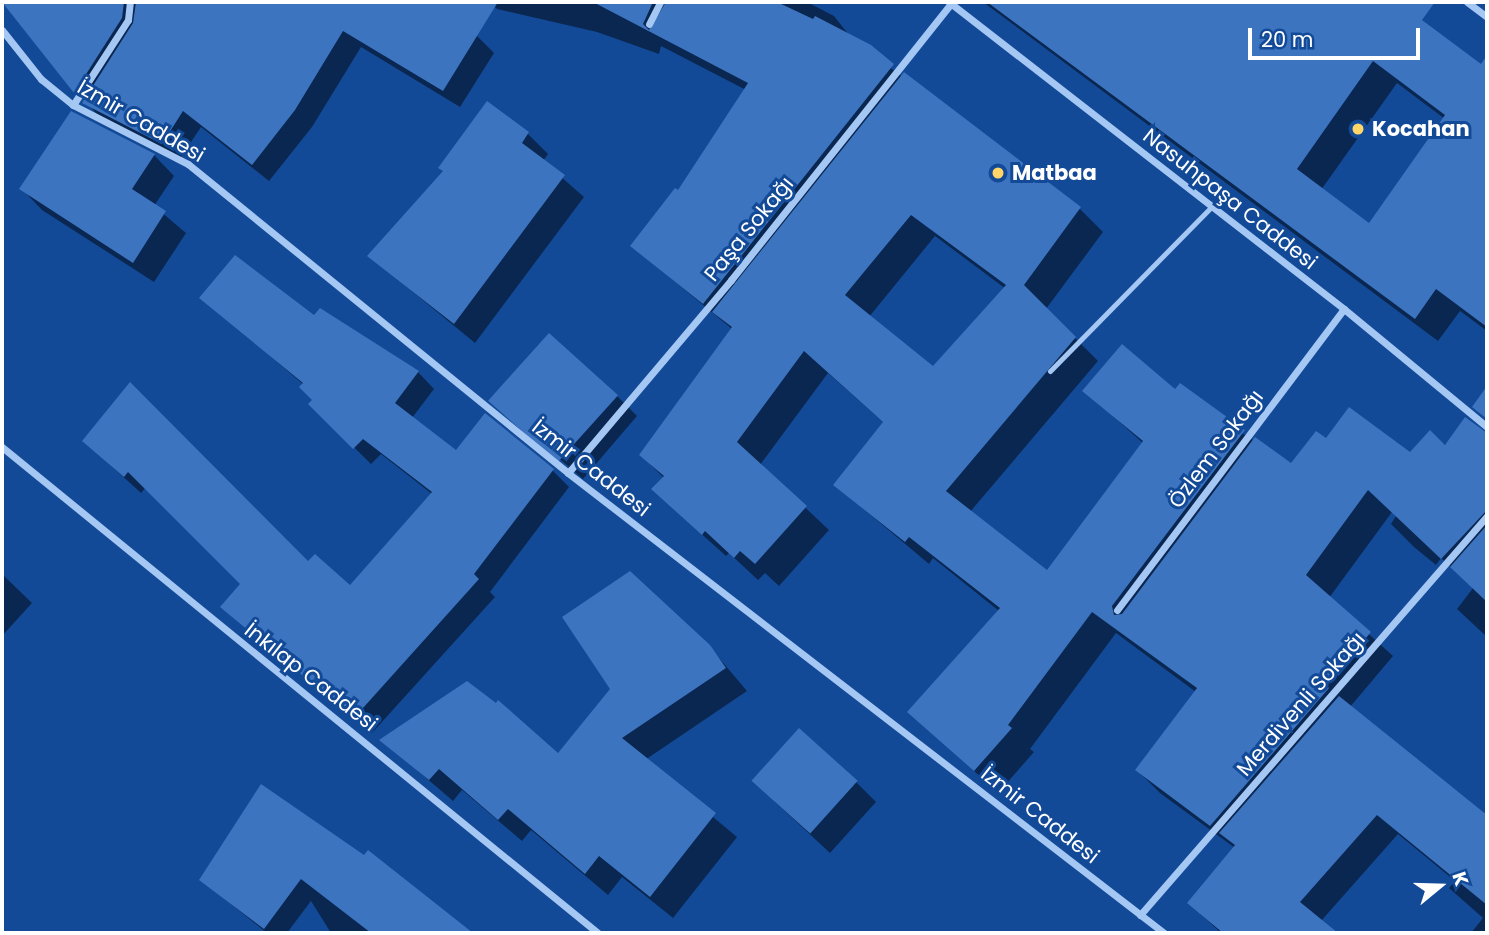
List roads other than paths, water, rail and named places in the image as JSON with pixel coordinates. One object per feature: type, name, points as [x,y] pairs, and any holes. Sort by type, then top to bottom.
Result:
[{"type":"street","points":[[73,105],[128,20],[130,2]]},
{"type":"street","points":[[649,24],[660,2]]},
{"type":"street","name":"Nasuhpaşa Caddesi","points":[[950,2],[1344,309],[1487,427]]},
{"type":"street","name":"Paşa Sokağı","points":[[568,473],[732,280],[950,2]]},
{"type":"street","points":[[1467,2],[1487,17]]},
{"type":"street","name":"İzmir Caddesi","points":[[2,30],[41,79],[73,105],[188,164],[568,473],[1164,933]]},
{"type":"street","name":"Özlem Sokağı","points":[[1117,610],[1344,309]]},
{"type":"street","name":"İnkılap Caddesi","points":[[2,447],[598,933]]},
{"type":"street","name":"Merdivenli Sokağı","points":[[1140,915],[1487,516]]},
{"type":"lane","points":[[1050,372],[1211,206]]},
{"type":"place","name":"Kocahan","points":[[1358,129]]},
{"type":"place","name":"Matbaa","points":[[998,173]]}]
